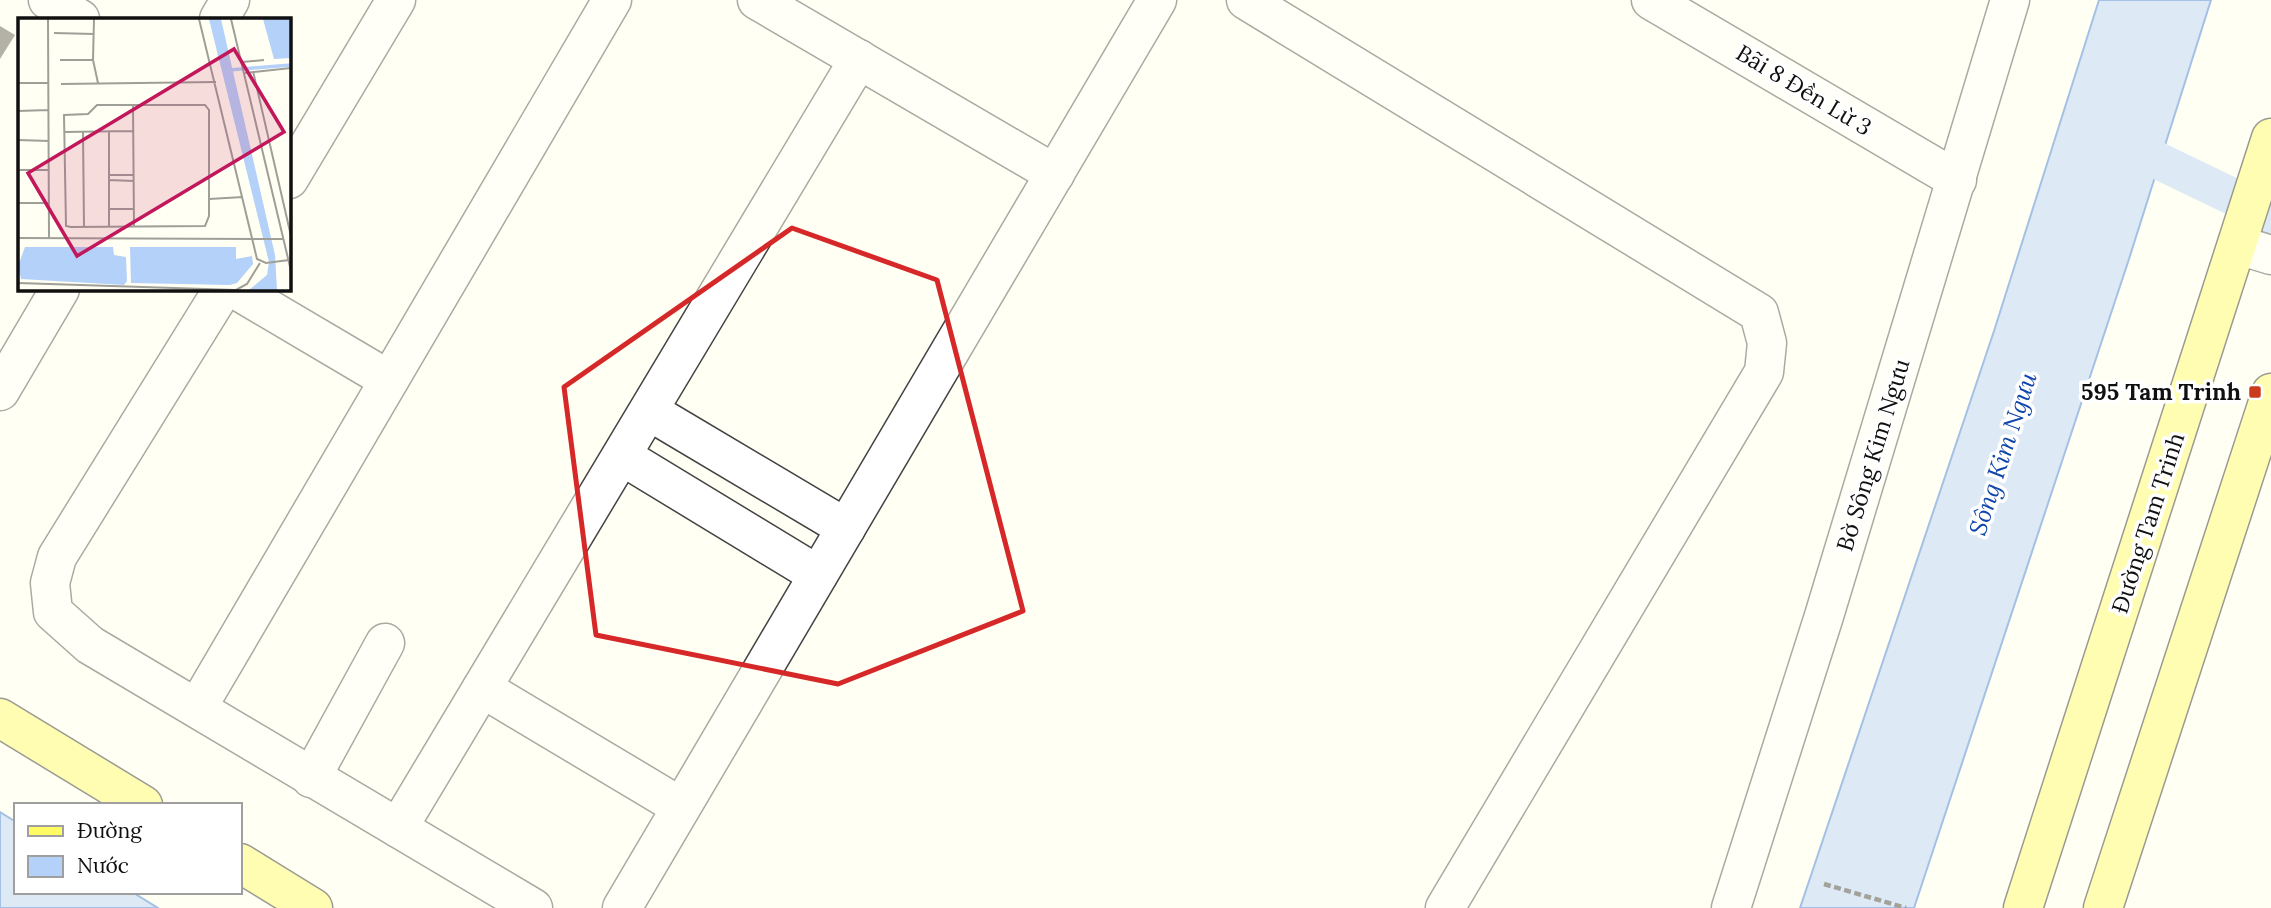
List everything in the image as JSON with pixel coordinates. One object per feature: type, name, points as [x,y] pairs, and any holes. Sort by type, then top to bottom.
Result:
[{"type":"main road","name":"Đường Tam Trinh","points":[[2023,908],[2251,241],[2269,147]]},
{"type":"main road","points":[[2103,908],[2271,393]]},
{"type":"main road","points":[[0,718],[140,803]]},
{"type":"main road","points":[[242,864],[313,908]]},
{"type":"street","points":[[48,0],[78,18]]},
{"type":"street","points":[[220,18],[230,0]]},
{"type":"street","points":[[290,177],[396,0]]},
{"type":"street","points":[[197,708],[612,0]]},
{"type":"street","points":[[757,0],[1055,174]]},
{"type":"street","points":[[622,908],[1157,0]]},
{"type":"street","points":[[1246,0],[1759,313],[1767,343],[1764,372],[1446,908]]},
{"type":"street","name":"Bãi 8 Đền Lừ 3","points":[[1651,0],[1957,180]]},
{"type":"street","name":"Bờ Sông Kim Ngưu","points":[[1731,908],[1824,616],[2010,0]]},
{"type":"street","points":[[398,828],[859,59]]},
{"type":"street","points":[[0,391],[13,340],[59,290]]},
{"type":"street","points":[[222,290],[57,557],[50,583],[53,612],[90,645],[533,908]]},
{"type":"street","points":[[237,290],[389,380]]},
{"type":"street","points":[[649,411],[846,528]]},
{"type":"street","points":[[622,456],[818,575]]},
{"type":"street","points":[[311,778],[385,643]]},
{"type":"street","points":[[482,688],[681,807]]},
{"type":"path","points":[[1824,884],[1906,908]]},
{"type":"highlighted area","points":[[792,228],[937,280],[1023,611],[838,684],[596,635],[564,387]]},
{"type":"water","name":"Sông Kim Ngưu","points":[[2099,0],[2211,0],[2129,259],[1914,908],[1800,908],[1994,331]]},
{"type":"water","points":[[0,812],[14,821],[14,894],[135,894],[158,908],[0,908]]},
{"type":"building","points":[[0,26],[15,35],[0,59]]},
{"type":"waterway","points":[[2115,140],[2271,215]]},
{"type":"place","name":"595 Tam Trinh","points":[[2255,392]]}]
